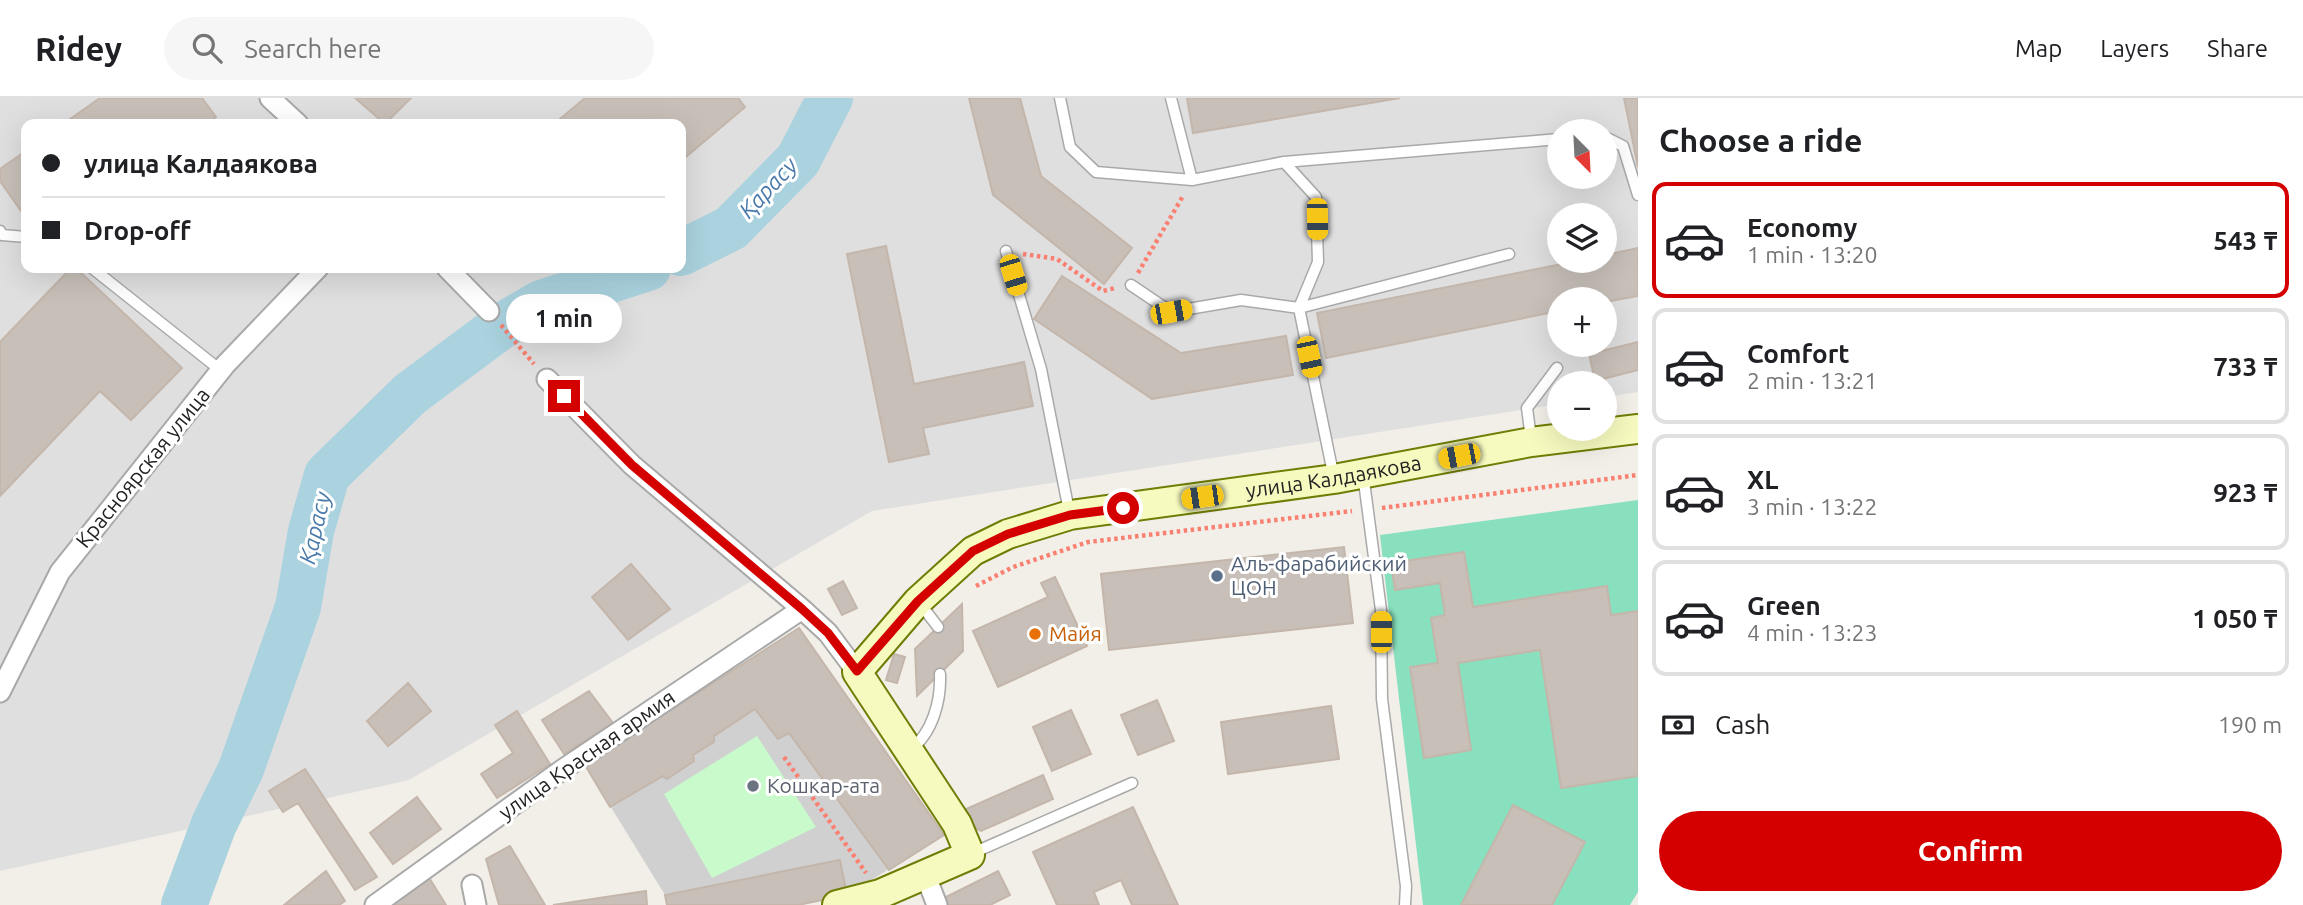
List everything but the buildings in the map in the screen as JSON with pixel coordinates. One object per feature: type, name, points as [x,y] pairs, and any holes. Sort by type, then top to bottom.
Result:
[{"type":"street","points":[[270,98],[293,119]]},
{"type":"street","name":"Красноярская улица","points":[[0,692],[60,572],[225,365],[313,273]]},
{"type":"street","points":[[452,273],[494,316]]},
{"type":"street","points":[[547,379],[632,465],[828,633],[857,671],[957,824],[970,855],[880,894],[837,905]]},
{"type":"street","name":"улица Калдаякова","points":[[857,671],[918,601],[973,551],[1008,534],[1070,515],[1334,479],[1531,442],[1638,429]]},
{"type":"street","name":"улица Красная армия","points":[[375,905],[562,770],[802,609]]},
{"type":"street","points":[[925,874],[937,905]]},
{"type":"street","points":[[472,884],[476,905]]},
{"type":"lane","points":[[1060,98],[1070,147],[1096,172],[1192,180],[1283,162],[1547,140]]},
{"type":"lane","points":[[1171,98],[1192,180]]},
{"type":"lane","points":[[1617,143],[1623,146],[1638,195]]},
{"type":"lane","points":[[1283,162],[1316,197],[1318,262],[1299,308],[1334,479]]},
{"type":"lane","points":[[0,231],[2,235],[21,237]]},
{"type":"lane","points":[[1006,251],[1041,369],[1070,515]]},
{"type":"lane","points":[[1131,285],[1171,312],[1241,300],[1299,308],[1508,254]]},
{"type":"lane","points":[[98,273],[214,365],[225,365]]},
{"type":"lane","points":[[1531,442],[1527,408],[1557,368]]},
{"type":"lane","points":[[1363,474],[1381,610],[1382,699],[1406,886],[1405,905]]},
{"type":"lane","points":[[918,601],[938,627]]},
{"type":"lane","points":[[910,750],[921,742],[941,697],[940,674]]},
{"type":"lane","points":[[970,855],[1132,783]]},
{"type":"path","points":[[1006,251],[1057,259],[1103,291],[1131,285],[1192,180]]},
{"type":"path","points":[[494,316],[518,345]]},
{"type":"path","points":[[969,593],[977,585],[1013,567],[1088,542],[1638,475]]},
{"type":"path","points":[[784,757],[880,894]]},
{"type":"shaded area","name":"Қарасу","points":[[0,98],[1638,98],[1638,392],[1617,395],[1617,371],[1547,371],[1547,406],[872,511],[409,780],[0,871]]},
{"type":"shaded area","name":"Кошкар-ата","points":[[799,628],[944,835],[847,895],[798,905],[667,905],[665,895],[585,765]]},
{"type":"green space","points":[[1638,500],[1638,892],[1630,905],[1423,905],[1380,535]]},
{"type":"green space","points":[[757,736],[816,827],[712,878],[664,794]]},
{"type":"waterway","name":"Қарасу","points":[[686,250],[731,228],[798,160],[830,98]]},
{"type":"waterway","name":"Қарасу","points":[[184,905],[214,824],[241,769],[298,607],[311,531],[327,475],[410,394],[500,327],[541,303],[633,273]]},
{"type":"place","name":"Аль-фарабийский ЦОН","points":[[1217,576]]},
{"type":"place","name":"Майя","points":[[1035,634]]},
{"type":"place","name":"Кошкар-ата","points":[[753,786]]},
{"type":"route","points":[[564,396],[632,465],[828,633],[857,671],[918,601],[973,551],[1008,534],[1070,515],[1123,508]]}]
